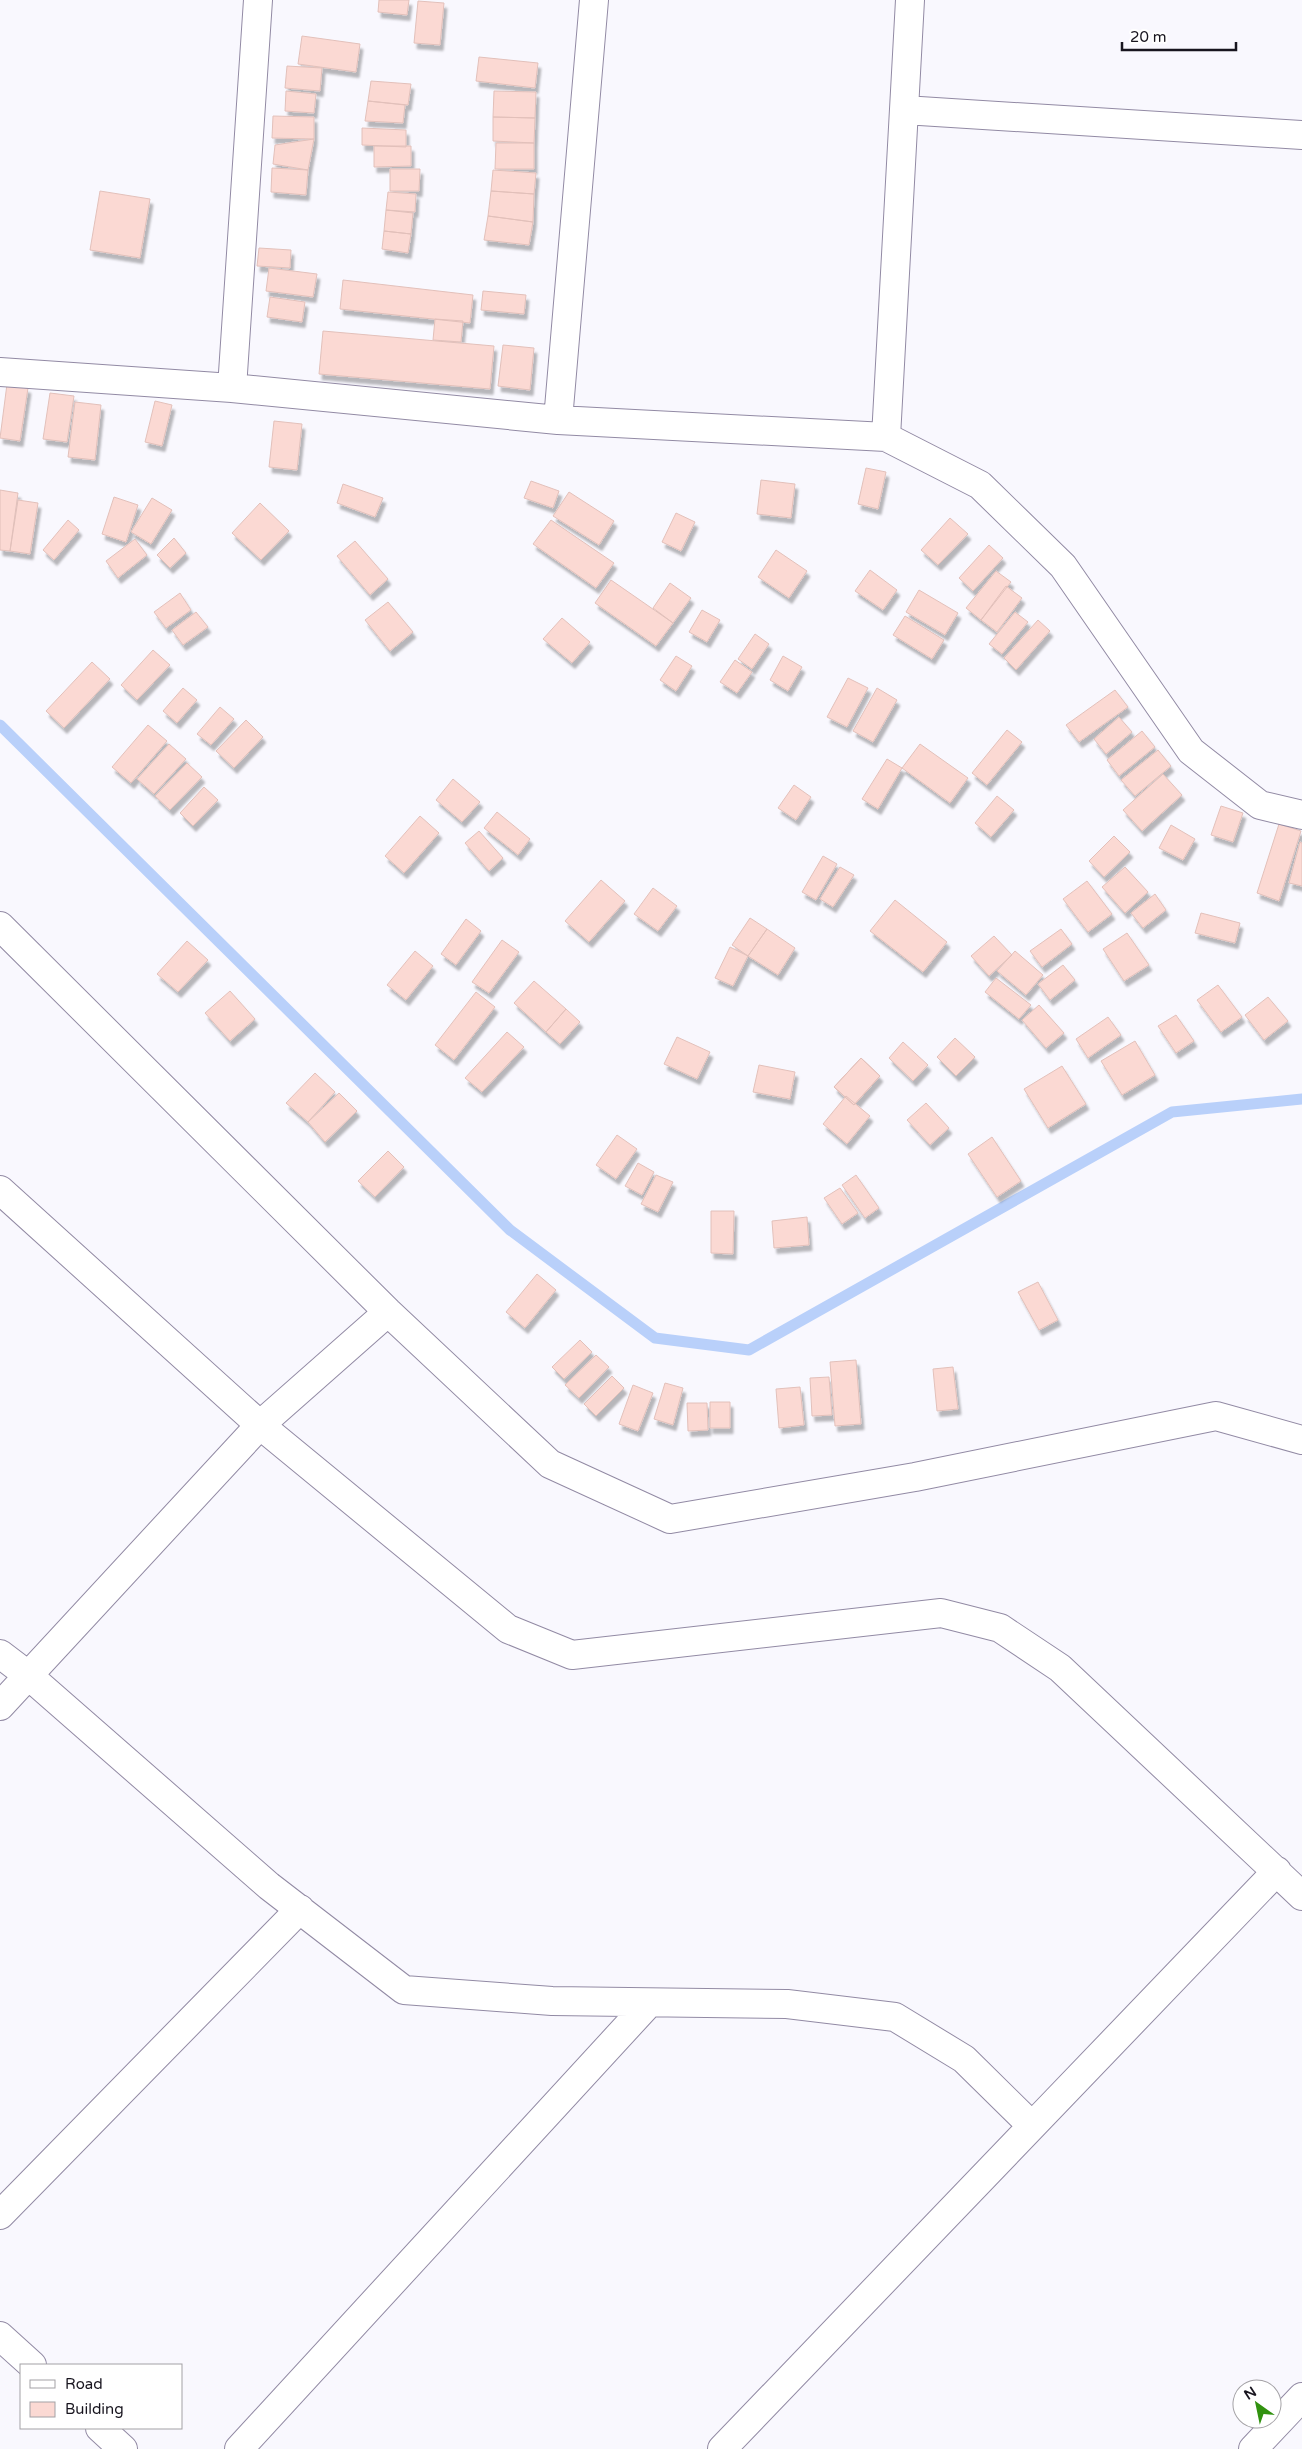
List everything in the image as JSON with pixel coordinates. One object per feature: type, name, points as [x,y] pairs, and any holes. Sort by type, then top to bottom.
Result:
[{"type":"street","points":[[232,388],[258,0]]},
{"type":"street","points":[[558,420],[594,0]]},
{"type":"street","points":[[886,437],[910,0]]},
{"type":"street","points":[[904,110],[1302,135]]},
{"type":"street","points":[[0,372],[232,388],[558,420],[886,437],[980,485],[1063,566],[1191,751],[1260,805],[1302,815]]},
{"type":"street","points":[[0,926],[388,1312],[550,1464],[670,1520],[915,1477],[1216,1416],[1302,1440]]},
{"type":"street","points":[[0,1190],[260,1425],[508,1629],[572,1654],[941,1613],[1000,1628],[1060,1668],[1302,1896]]},
{"type":"street","points":[[0,1706],[260,1425],[388,1312]]},
{"type":"street","points":[[0,1654],[29,1676],[269,1886],[404,1990],[552,2001],[788,2004],[895,2017],[964,2059],[1032,2126]]},
{"type":"street","points":[[722,2449],[1277,1872]]},
{"type":"street","points":[[0,2215],[300,1909]]},
{"type":"street","points":[[239,2449],[649,2003]]},
{"type":"street","points":[[0,2336],[31,2364]]},
{"type":"street","points":[[1253,2449],[1302,2397]]},
{"type":"street","points":[[101,2429],[123,2449]]},
{"type":"building","points":[[379,0],[409,0],[407,15],[378,12]]},
{"type":"building","points":[[418,1],[444,3],[440,45],[414,43]]},
{"type":"building","points":[[302,36],[360,44],[356,72],[298,64]]},
{"type":"building","points":[[479,57],[538,63],[535,88],[476,81]]},
{"type":"building","points":[[287,66],[322,68],[320,91],[285,88]]},
{"type":"building","points":[[371,81],[411,84],[408,105],[368,101]]},
{"type":"building","points":[[286,91],[316,94],[314,113],[285,111]]},
{"type":"building","points":[[494,91],[536,92],[535,118],[493,117]]},
{"type":"building","points":[[368,101],[405,105],[403,123],[365,121]]},
{"type":"building","points":[[273,116],[314,117],[314,139],[272,138]]},
{"type":"building","points":[[493,117],[535,118],[534,143],[493,141]]},
{"type":"building","points":[[362,128],[406,130],[406,147],[362,145]]},
{"type":"building","points":[[314,139],[308,170],[273,164],[275,145]]},
{"type":"building","points":[[496,143],[534,143],[534,169],[495,169]]},
{"type":"building","points":[[374,146],[411,146],[411,166],[374,167]]},
{"type":"building","points":[[272,168],[308,170],[306,195],[271,192]]},
{"type":"building","points":[[390,169],[420,169],[419,191],[390,191]]},
{"type":"building","points":[[493,170],[536,173],[534,194],[491,191]]},
{"type":"building","points":[[100,191],[150,199],[140,258],[90,250]]},
{"type":"building","points":[[491,191],[534,194],[533,222],[488,216]]},
{"type":"building","points":[[388,192],[416,194],[415,212],[386,210]]},
{"type":"building","points":[[386,210],[413,213],[411,234],[384,231]]},
{"type":"building","points":[[488,216],[533,222],[529,245],[484,240]]},
{"type":"building","points":[[384,231],[411,234],[408,253],[382,249]]},
{"type":"building","points":[[259,248],[291,250],[290,268],[257,266]]},
{"type":"building","points":[[269,268],[317,274],[313,297],[266,291]]},
{"type":"building","points":[[343,280],[473,295],[470,323],[340,309]]},
{"type":"building","points":[[483,291],[526,295],[524,314],[481,310]]},
{"type":"building","points":[[270,297],[305,302],[302,322],[267,317]]},
{"type":"building","points":[[435,319],[463,321],[461,342],[433,340]]},
{"type":"building","points":[[323,331],[494,346],[490,389],[319,374]]},
{"type":"building","points":[[503,345],[534,348],[530,390],[498,386]]},
{"type":"building","points":[[7,384],[28,388],[20,441],[0,438]]},
{"type":"building","points":[[50,393],[74,396],[67,442],[43,439]]},
{"type":"building","points":[[155,401],[172,405],[162,446],[145,442]]},
{"type":"building","points":[[75,402],[101,405],[95,460],[68,457]]},
{"type":"building","points":[[274,421],[302,424],[297,470],[269,467]]},
{"type":"building","points":[[866,468],[886,472],[878,509],[858,504]]},
{"type":"building","points":[[761,480],[795,484],[791,518],[757,514]]},
{"type":"building","points":[[531,481],[559,491],[553,508],[524,498]]},
{"type":"building","points":[[343,484],[383,498],[375,517],[337,503]]},
{"type":"building","points":[[0,490],[18,493],[10,551],[0,550]]},
{"type":"building","points":[[569,492],[614,521],[599,545],[553,516]]},
{"type":"building","points":[[114,497],[138,505],[126,542],[102,534]]},
{"type":"building","points":[[152,498],[172,510],[151,544],[131,532]]},
{"type":"building","points":[[18,500],[38,503],[30,554],[10,551]]},
{"type":"building","points":[[260,503],[289,531],[261,560],[232,533]]},
{"type":"building","points":[[676,513],[695,522],[681,551],[662,542]]},
{"type":"building","points":[[950,518],[968,534],[938,565],[921,550]]},
{"type":"building","points":[[68,520],[79,530],[54,560],[43,550]]},
{"type":"building","points":[[551,520],[614,563],[596,588],[533,544]]},
{"type":"building","points":[[174,538],[186,553],[170,568],[157,555]]},
{"type":"building","points":[[135,539],[147,555],[118,578],[106,561]]},
{"type":"building","points":[[355,541],[388,579],[370,595],[337,556]]},
{"type":"building","points":[[989,545],[1003,558],[973,591],[959,578]]},
{"type":"building","points":[[776,550],[807,571],[789,598],[758,577]]},
{"type":"building","points":[[870,570],[897,590],[883,610],[855,591]]},
{"type":"building","points":[[996,571],[1011,582],[981,620],[966,608]]},
{"type":"building","points":[[611,580],[673,623],[656,646],[595,603]]},
{"type":"building","points":[[670,583],[691,598],[673,623],[653,608]]},
{"type":"building","points":[[1006,586],[1022,598],[997,632],[981,620]]},
{"type":"building","points":[[919,590],[958,613],[945,635],[906,612]]},
{"type":"building","points":[[180,593],[191,610],[166,628],[154,612]]},
{"type":"building","points":[[388,602],[413,632],[390,651],[365,620]]},
{"type":"building","points":[[702,610],[720,620],[707,642],[689,632]]},
{"type":"building","points":[[196,612],[208,627],[183,645],[172,630]]},
{"type":"building","points":[[1015,612],[1028,622],[1002,654],[989,644]]},
{"type":"building","points":[[905,616],[944,640],[932,659],[893,635]]},
{"type":"building","points":[[562,618],[590,642],[572,663],[543,639]]},
{"type":"building","points":[[1038,620],[1050,631],[1016,670],[1004,658]]},
{"type":"building","points":[[755,634],[769,644],[752,669],[738,659]]},
{"type":"building","points":[[153,650],[170,665],[137,700],[121,685]]},
{"type":"building","points":[[676,656],[692,666],[676,691],[660,680]]},
{"type":"building","points":[[783,656],[802,667],[788,691],[770,680]]},
{"type":"building","points":[[735,660],[752,672],[737,693],[720,682]]},
{"type":"building","points":[[92,662],[110,679],[64,728],[46,711]]},
{"type":"building","points":[[848,678],[868,688],[847,727],[827,717]]},
{"type":"building","points":[[183,688],[197,700],[177,723],[163,711]]},
{"type":"building","points":[[877,688],[897,700],[873,742],[853,731]]},
{"type":"building","points":[[1115,690],[1128,707],[1079,742],[1066,725]]},
{"type":"building","points":[[220,707],[234,719],[211,745],[197,734]]},
{"type":"building","points":[[1119,717],[1132,732],[1106,754],[1094,739]]},
{"type":"building","points":[[246,720],[263,737],[234,768],[216,751]]},
{"type":"building","points":[[148,725],[167,741],[131,783],[112,767]]},
{"type":"building","points":[[1007,730],[1022,742],[987,785],[972,773]]},
{"type":"building","points":[[1142,731],[1155,747],[1119,776],[1107,760]]},
{"type":"building","points":[[169,744],[186,759],[154,794],[137,779]]},
{"type":"building","points":[[920,744],[968,778],[950,803],[902,768]]},
{"type":"building","points":[[1158,750],[1171,766],[1135,796],[1121,780]]},
{"type":"building","points":[[887,759],[902,768],[878,809],[862,799]]},
{"type":"building","points":[[187,763],[202,777],[170,810],[155,796]]},
{"type":"building","points":[[1163,774],[1182,795],[1142,831],[1123,810]]},
{"type":"building","points":[[453,779],[480,802],[462,822],[436,800]]},
{"type":"building","points":[[794,785],[811,797],[796,820],[778,808]]},
{"type":"building","points":[[204,787],[218,800],[193,826],[180,813]]},
{"type":"building","points":[[997,796],[1014,810],[991,837],[975,823]]},
{"type":"building","points":[[1221,806],[1243,813],[1233,842],[1211,835]]},
{"type":"building","points":[[497,812],[530,839],[518,855],[484,828]]},
{"type":"building","points":[[420,816],[439,833],[404,873],[385,856]]},
{"type":"building","points":[[1279,824],[1301,831],[1279,901],[1257,893]]},
{"type":"building","points":[[1171,825],[1195,839],[1183,860],[1159,848]]},
{"type":"building","points":[[479,831],[503,858],[489,871],[465,843]]},
{"type":"building","points":[[1114,836],[1130,852],[1104,877],[1089,861]]},
{"type":"building","points":[[1300,842],[1302,843],[1302,886],[1289,883]]},
{"type":"building","points":[[823,856],[837,864],[816,900],[802,892]]},
{"type":"building","points":[[840,867],[854,875],[833,907],[820,899]]},
{"type":"building","points":[[1125,867],[1148,892],[1125,913],[1102,887]]},
{"type":"building","points":[[601,880],[625,901],[589,942],[565,921]]},
{"type":"building","points":[[1087,881],[1112,914],[1088,932],[1063,899]]},
{"type":"building","points":[[653,888],[677,906],[658,931],[634,914]]},
{"type":"building","points":[[1155,894],[1166,910],[1143,928],[1131,913]]},
{"type":"building","points":[[895,900],[947,942],[923,972],[870,931]]},
{"type":"building","points":[[1201,913],[1240,923],[1235,943],[1195,933]]},
{"type":"building","points":[[750,918],[767,929],[748,956],[732,945]]},
{"type":"building","points":[[466,919],[481,931],[456,965],[441,954]]},
{"type":"building","points":[[767,929],[795,948],[778,975],[748,956]]},
{"type":"building","points":[[1061,929],[1072,944],[1042,967],[1030,951]]},
{"type":"building","points":[[1127,933],[1149,965],[1124,981],[1103,949]]},
{"type":"building","points":[[994,936],[1012,955],[989,976],[971,956]]},
{"type":"building","points":[[502,940],[519,952],[489,993],[472,982]]},
{"type":"building","points":[[187,941],[208,960],[178,992],[157,974]]},
{"type":"building","points":[[730,947],[748,956],[733,986],[715,978]]},
{"type":"building","points":[[415,951],[433,966],[406,1000],[387,985]]},
{"type":"building","points":[[1015,951],[1043,975],[1026,995],[997,971]]},
{"type":"building","points":[[1063,965],[1075,980],[1050,1000],[1038,984]]},
{"type":"building","points":[[996,978],[1031,1005],[1019,1019],[985,992]]},
{"type":"building","points":[[534,981],[566,1009],[546,1032],[514,1003]]},
{"type":"building","points":[[1218,985],[1242,1017],[1221,1032],[1197,1000]]},
{"type":"building","points":[[230,991],[255,1019],[230,1041],[205,1013]]},
{"type":"building","points":[[476,992],[495,1007],[454,1060],[435,1045]]},
{"type":"building","points":[[1268,997],[1288,1021],[1264,1040],[1245,1015]]},
{"type":"building","points":[[1039,1005],[1064,1033],[1046,1048],[1022,1020]]},
{"type":"building","points":[[566,1009],[580,1022],[560,1044],[546,1032]]},
{"type":"building","points":[[1176,1015],[1194,1041],[1176,1053],[1158,1026]]},
{"type":"building","points":[[1108,1017],[1121,1035],[1088,1058],[1076,1039]]},
{"type":"building","points":[[507,1032],[524,1047],[482,1092],[465,1078]]},
{"type":"building","points":[[677,1037],[710,1052],[697,1079],[664,1064]]},
{"type":"building","points":[[955,1038],[975,1057],[956,1076],[937,1057]]},
{"type":"building","points":[[1135,1041],[1155,1075],[1122,1095],[1101,1061]]},
{"type":"building","points":[[903,1042],[928,1065],[913,1081],[889,1058]]},
{"type":"building","points":[[861,1058],[880,1076],[854,1105],[834,1087]]},
{"type":"building","points":[[861,1058],[880,1076],[854,1105],[834,1087]]},
{"type":"building","points":[[759,1065],[795,1072],[790,1099],[753,1092]]},
{"type":"building","points":[[1062,1066],[1086,1104],[1048,1128],[1024,1089]]},
{"type":"building","points":[[315,1073],[335,1092],[308,1122],[286,1103]]},
{"type":"building","points":[[339,1093],[357,1111],[325,1142],[308,1122]]},
{"type":"building","points":[[846,1096],[870,1116],[847,1144],[823,1124]]},
{"type":"building","points":[[926,1103],[949,1128],[930,1145],[907,1120]]},
{"type":"building","points":[[617,1135],[637,1149],[616,1179],[596,1165]]},
{"type":"building","points":[[992,1137],[1021,1181],[997,1197],[968,1154]]},
{"type":"building","points":[[388,1151],[404,1167],[375,1197],[358,1181]]},
{"type":"building","points":[[638,1163],[654,1172],[642,1195],[625,1186]]},
{"type":"building","points":[[656,1175],[673,1182],[658,1212],[641,1204]]},
{"type":"building","points":[[856,1175],[879,1208],[865,1218],[842,1185]]},
{"type":"building","points":[[840,1188],[858,1213],[842,1224],[824,1198]]},
{"type":"building","points":[[711,1211],[734,1211],[733,1254],[711,1253]]},
{"type":"building","points":[[807,1217],[809,1245],[774,1248],[772,1221]]},
{"type":"building","points":[[537,1274],[556,1290],[525,1328],[506,1312]]},
{"type":"building","points":[[1038,1282],[1058,1320],[1039,1330],[1018,1292]]},
{"type":"building","points":[[580,1340],[592,1352],[564,1379],[552,1367]]},
{"type":"building","points":[[596,1355],[609,1367],[579,1398],[565,1385]]},
{"type":"building","points":[[856,1360],[861,1424],[835,1426],[830,1362]]},
{"type":"building","points":[[953,1367],[958,1409],[937,1411],[933,1369]]},
{"type":"building","points":[[612,1376],[624,1388],[596,1416],[584,1404]]},
{"type":"building","points":[[829,1377],[832,1415],[812,1416],[810,1378]]},
{"type":"building","points":[[665,1383],[683,1388],[673,1425],[654,1419]]},
{"type":"building","points":[[633,1385],[653,1393],[638,1431],[619,1424]]},
{"type":"building","points":[[800,1387],[804,1425],[779,1428],[776,1389]]},
{"type":"building","points":[[710,1402],[730,1402],[730,1428],[710,1428]]},
{"type":"building","points":[[687,1403],[707,1403],[708,1430],[688,1431]]},
{"type":"waterway","points":[[0,725],[510,1230],[655,1338],[749,1350],[1172,1112],[1302,1099]]}]
